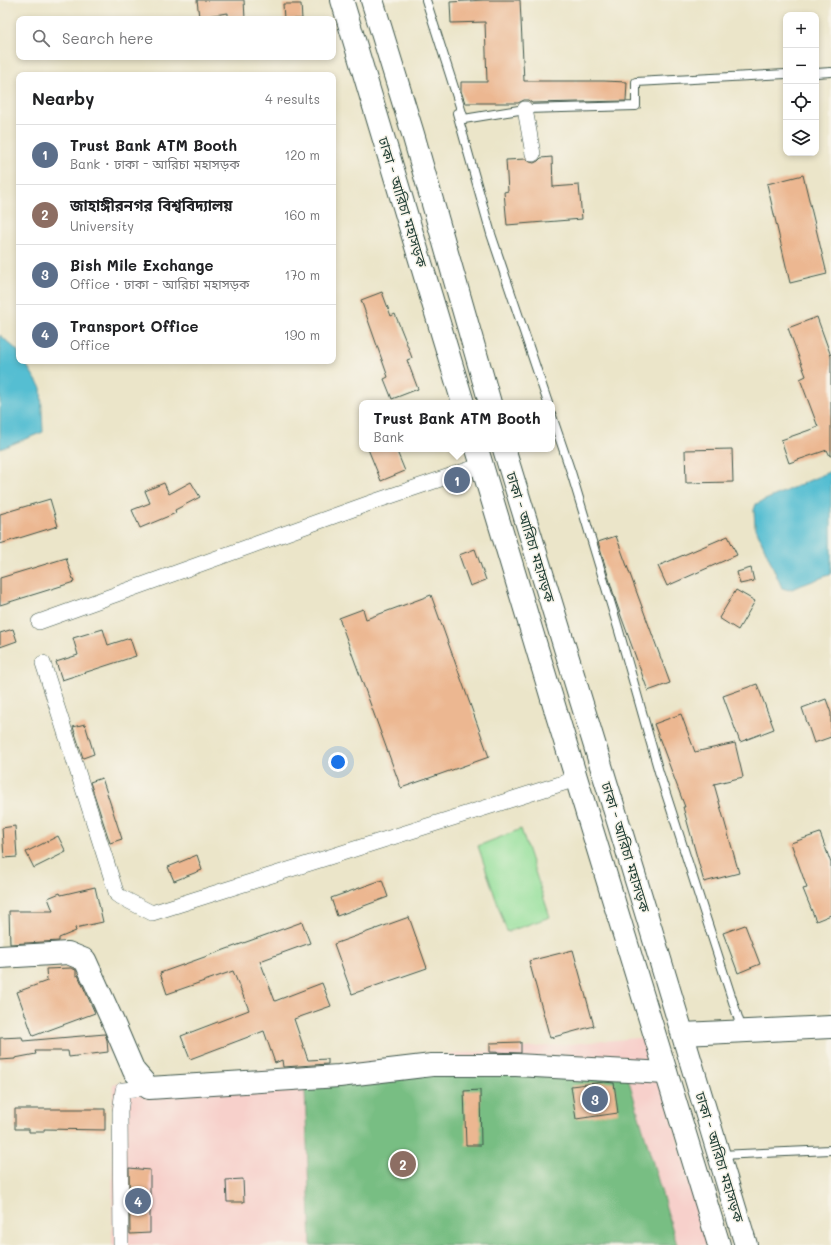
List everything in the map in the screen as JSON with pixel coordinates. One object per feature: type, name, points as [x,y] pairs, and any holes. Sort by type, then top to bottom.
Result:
[{"type":"main road","name":"ঢাকা - আরিচা মহাসড়ক","points":[[342,0],[462,400]]},
{"type":"main road","name":"ঢাকা - আরিচা মহাসড়ক","points":[[372,0],[413,134],[489,400]]},
{"type":"main road","name":"ঢাকা - আরিচা মহাসড়ক","points":[[505,452],[746,1245]]},
{"type":"main road","name":"ঢাকা - আরিচা মহাসড়ক","points":[[480,457],[576,779],[719,1245]]},
{"type":"main road","points":[[0,957],[68,953],[85,960],[134,1071],[150,1088],[339,1076],[432,1065],[516,1065],[666,1073]]},
{"type":"main road","points":[[683,1034],[831,1027]]},
{"type":"street","points":[[525,109],[533,154]]},
{"type":"street","points":[[39,622],[370,503],[480,457]]},
{"type":"street","points":[[43,662],[117,895],[152,913],[576,779]]},
{"type":"street","points":[[121,1245],[120,1112],[123,1090],[150,1088]]},
{"type":"lane","points":[[422,0],[491,234],[547,400]]},
{"type":"lane","points":[[426,0],[464,119],[525,109],[636,106],[636,82],[783,74]]},
{"type":"lane","points":[[819,73],[831,72]]},
{"type":"lane","points":[[555,425],[571,472],[660,772],[742,1031]]},
{"type":"lane","points":[[719,1155],[831,1150]]},
{"type":"shaded area","points":[[648,1037],[709,1245],[112,1245],[113,1084]]},
{"type":"green space","points":[[521,829],[550,917],[507,932],[478,846]]},
{"type":"green space","points":[[432,1065],[626,1071],[677,1245],[311,1245],[305,1090]]},
{"type":"water","points":[[0,335],[16,349],[16,364],[26,364],[41,388],[43,432],[0,449]]},
{"type":"water","points":[[831,471],[831,574],[789,590],[782,588],[755,526],[754,510],[756,504]]},
{"type":"building","points":[[197,0],[244,0],[245,16],[228,16],[228,13],[199,16]]},
{"type":"building","points":[[520,0],[524,81],[627,82],[626,101],[532,103],[528,100],[524,100],[518,103],[465,103],[461,91],[461,82],[487,82],[485,22],[451,23],[450,2]]},
{"type":"building","points":[[283,4],[301,4],[302,16],[284,16]]},
{"type":"building","points":[[552,157],[553,187],[579,185],[582,219],[507,225],[504,192],[508,191],[506,160],[526,159],[534,163],[541,158]]},
{"type":"building","points":[[803,175],[827,274],[790,283],[767,184]]},
{"type":"building","points":[[382,292],[391,316],[395,314],[405,339],[412,358],[407,360],[418,389],[392,399],[384,379],[388,377],[361,300]]},
{"type":"building","points":[[817,317],[831,356],[831,456],[827,450],[789,463],[781,440],[818,427],[800,379],[806,376],[788,328]]},
{"type":"building","points":[[732,449],[733,482],[686,483],[685,450]]},
{"type":"building","points":[[369,452],[397,452],[405,471],[381,481]]},
{"type":"building","points":[[191,482],[200,497],[175,510],[176,513],[140,528],[132,510],[150,503],[145,491],[164,483],[169,494]]},
{"type":"building","points":[[50,499],[58,526],[0,544],[0,514]]},
{"type":"building","points":[[616,536],[670,683],[648,691],[616,602],[598,542]]},
{"type":"building","points":[[728,536],[737,555],[667,586],[658,566]]},
{"type":"building","points":[[475,549],[486,580],[470,586],[459,555]]},
{"type":"building","points":[[66,558],[74,582],[0,605],[0,578]]},
{"type":"building","points":[[751,568],[754,581],[740,584],[737,572]]},
{"type":"building","points":[[736,590],[755,601],[738,630],[719,618]]},
{"type":"building","points":[[431,595],[489,757],[401,788],[339,618],[363,609],[366,619]]},
{"type":"building","points":[[13,629],[17,641],[0,647],[0,633]]},
{"type":"building","points":[[103,629],[108,645],[130,638],[136,656],[62,680],[56,662],[78,655],[73,638]]},
{"type":"building","points":[[757,684],[774,729],[740,742],[723,696]]},
{"type":"building","points":[[826,699],[831,713],[831,737],[814,743],[802,708]]},
{"type":"building","points":[[681,714],[695,752],[735,743],[743,777],[714,784],[739,873],[704,882],[683,807],[685,807],[654,724]]},
{"type":"building","points":[[85,724],[94,754],[83,758],[73,727]]},
{"type":"building","points":[[102,778],[122,839],[110,843],[90,782]]},
{"type":"building","points":[[15,826],[17,857],[4,858],[2,828]]},
{"type":"building","points":[[820,833],[831,863],[831,915],[816,921],[803,889],[807,888],[791,843]]},
{"type":"building","points":[[58,836],[66,852],[34,868],[26,852]]},
{"type":"building","points":[[197,855],[202,870],[174,881],[168,867]]},
{"type":"building","points":[[382,880],[388,897],[337,916],[331,898]]},
{"type":"building","points":[[95,887],[103,922],[75,928],[76,931],[59,938],[59,941],[10,944],[9,911],[53,911],[48,898],[60,893],[61,895]]},
{"type":"building","points":[[409,917],[427,968],[352,994],[334,944]]},
{"type":"building","points":[[302,922],[310,943],[260,961],[275,1001],[322,983],[331,1006],[294,1019],[308,1060],[328,1059],[328,1064],[283,1067],[282,1060],[275,1063],[264,1031],[190,1059],[181,1036],[249,1010],[233,971],[167,994],[160,973]]},
{"type":"building","points":[[745,925],[760,964],[738,973],[723,933]]},
{"type":"building","points":[[573,950],[594,1026],[550,1038],[529,961]]},
{"type":"building","points":[[71,968],[76,970],[76,976],[78,975],[95,1013],[33,1036],[17,992],[47,981],[46,969]]},
{"type":"building","points":[[105,1034],[108,1052],[69,1057],[68,1051],[35,1051],[36,1054],[15,1059],[0,1060],[0,1038],[22,1037],[23,1041]]},
{"type":"building","points":[[521,1042],[521,1053],[490,1052],[490,1043]]},
{"type":"building","points":[[604,1082],[614,1083],[618,1113],[576,1119],[571,1086]]},
{"type":"building","points":[[480,1090],[481,1145],[466,1145],[464,1091]]},
{"type":"building","points":[[15,1109],[105,1109],[105,1130],[44,1129],[44,1132],[29,1132],[29,1129],[15,1129]]},
{"type":"building","points":[[129,1168],[150,1170],[150,1233],[130,1234]]},
{"type":"building","points":[[243,1179],[244,1202],[227,1202],[226,1180]]},
{"type":"place","name":"Trust Bank ATM Booth","points":[[457,480]]},
{"type":"place","name":"Bish Mile Exchange","points":[[595,1099]]},
{"type":"place","name":"জাহাঙ্গীরনগর বিশ্ববিদ্যালয়","points":[[403,1164]]},
{"type":"place","name":"Transport Office","points":[[138,1201]]}]
